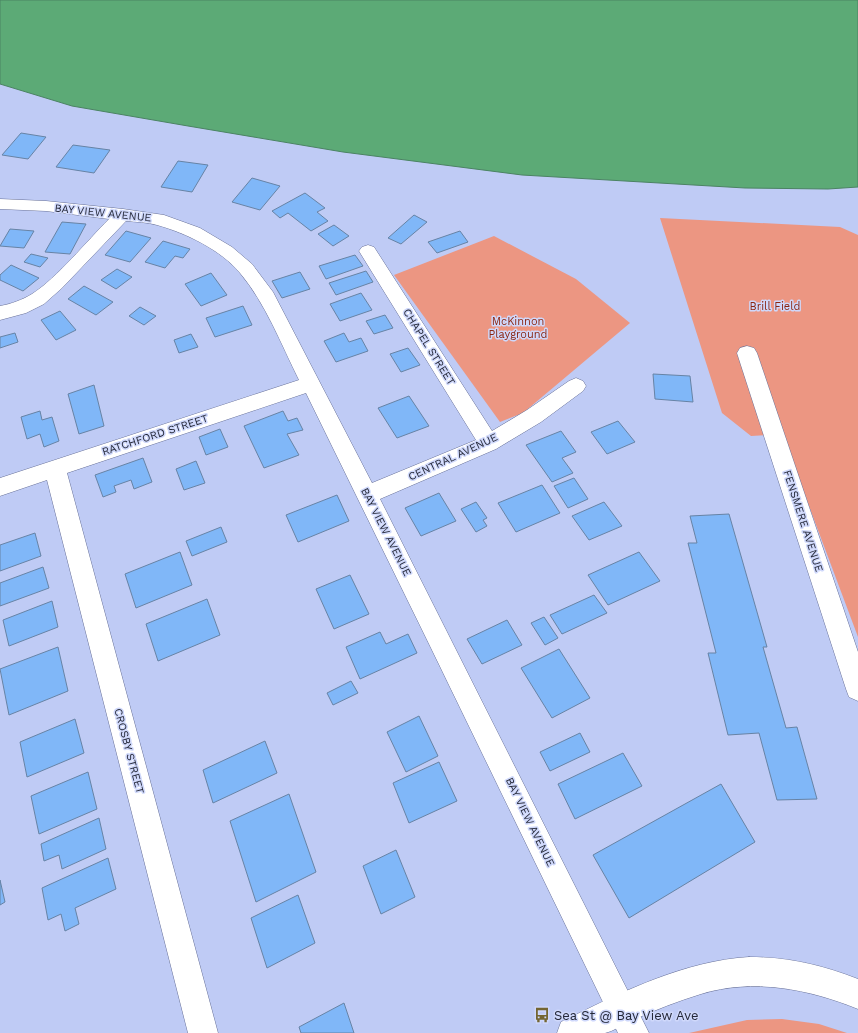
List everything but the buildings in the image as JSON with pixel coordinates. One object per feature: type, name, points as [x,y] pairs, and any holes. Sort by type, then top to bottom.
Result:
[{"type":"street","name":"BAY VIEW AVENUE","points":[[0,204],[46,206],[158,219],[194,232],[226,251],[246,268],[267,297],[628,1020]]},
{"type":"street","points":[[0,312],[19,308],[38,299],[56,284],[123,214]]},
{"type":"street","name":"CHAPEL STREET","points":[[368,251],[489,443]]},
{"type":"street","name":"FENSMERE AVENUE","points":[[747,353],[858,689]]},
{"type":"street","name":"RATCHFORD STREET","points":[[0,486],[311,384]]},
{"type":"street","name":"CENTRAL AVENUE","points":[[367,495],[489,443],[534,416],[576,386]]},
{"type":"street","name":"CROSBY STREET","points":[[55,468],[203,1033]]},
{"type":"street","points":[[572,1033],[628,1020],[705,978],[737,973],[770,972],[808,977],[858,994]]},
{"type":"green space","name":"Brill Field","points":[[660,218],[840,227],[858,235],[858,637],[782,434],[751,436],[722,413]]},
{"type":"green space","name":"McKinnon Playground","points":[[494,236],[576,279],[630,323],[523,413],[500,422],[394,275]]},
{"type":"green space","points":[[782,1019],[819,1024],[847,1033],[689,1033],[747,1020]]},
{"type":"shaded area","points":[[0,0],[858,0],[858,187],[828,189],[745,188],[522,175],[343,152],[72,106],[0,84]]},
{"type":"place","name":"Sea St @ Bay View Ave","points":[[542,1015]]}]
